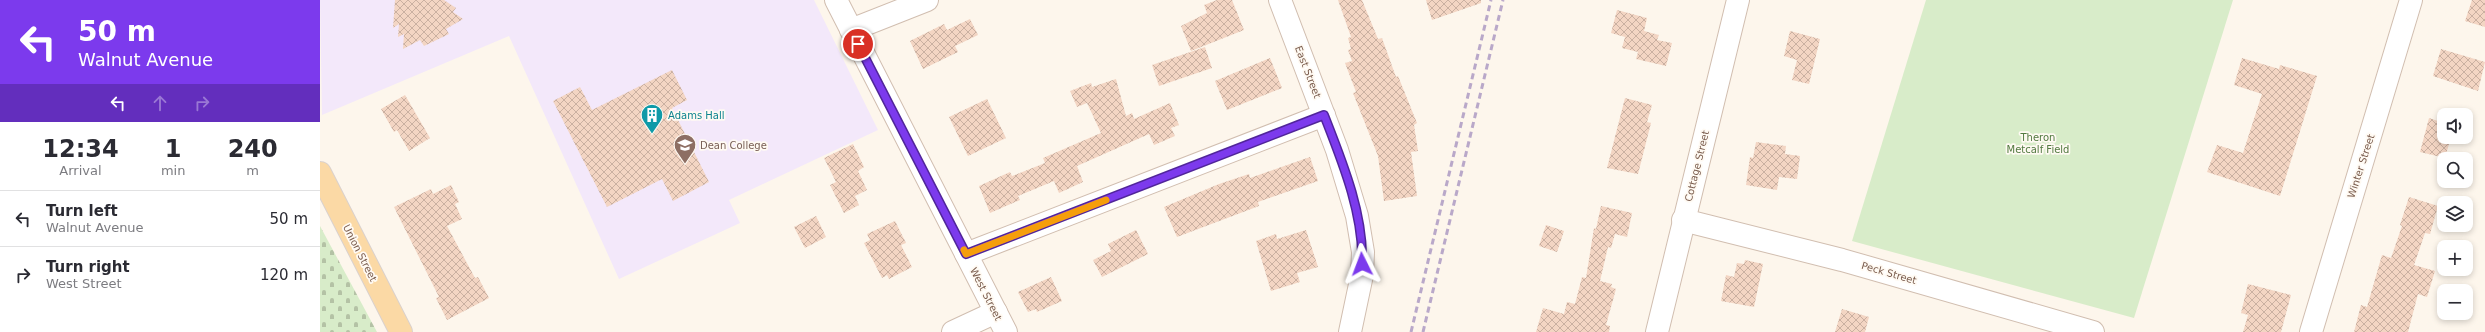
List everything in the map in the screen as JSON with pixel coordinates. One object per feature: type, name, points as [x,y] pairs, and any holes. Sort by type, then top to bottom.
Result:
[{"type":"main road","name":"Union Street","points":[[320,173],[401,332]]},
{"type":"street","name":"West Street","points":[[836,0],[1006,332]]},
{"type":"street","points":[[851,30],[927,0]]},
{"type":"street","name":"East Street","points":[[1280,0],[1337,150],[1357,216],[1363,252],[1362,275],[1350,332]]},
{"type":"street","name":"Cottage Street","points":[[1657,332],[1683,220],[1738,0]]},
{"type":"street","name":"Winter Street","points":[[2311,332],[2411,0]]},
{"type":"street","points":[[966,254],[1324,115]]},
{"type":"street","name":"Peck Street","points":[[1683,220],[1842,260],[2093,332]]},
{"type":"street","points":[[953,332],[996,312]]},
{"type":"shaded area","name":"Dean College","points":[[320,0],[814,0],[878,130],[729,200],[740,223],[619,279],[509,36],[322,115]]},
{"type":"green space","name":"Theron Metcalf Field","points":[[1926,0],[2233,0],[2134,318],[1852,241]]},
{"type":"green space","points":[[320,226],[377,332],[320,332]]},
{"type":"building","points":[[395,0],[444,0],[456,8],[453,12],[463,19],[446,29],[449,34],[424,46],[420,40],[403,49],[404,34],[398,37],[399,24],[393,28]]},
{"type":"building","points":[[1217,0],[1232,0],[1244,30],[1191,51],[1181,26],[1207,13],[1204,5]]},
{"type":"building","points":[[1338,0],[1362,0],[1378,39],[1382,38],[1396,77],[1398,76],[1417,123],[1414,125],[1418,151],[1411,152],[1417,196],[1384,201],[1378,156],[1353,93],[1356,92],[1345,63],[1352,61],[1348,50],[1351,49],[1348,38],[1351,37]]},
{"type":"building","points":[[1426,0],[1481,0],[1481,3],[1432,20]]},
{"type":"building","points":[[2472,0],[2485,0],[2485,27],[2465,21]]},
{"type":"building","points":[[1617,10],[1647,18],[1644,31],[1659,35],[1657,40],[1672,43],[1666,66],[1636,59],[1638,52],[1622,48],[1625,37],[1611,33]]},
{"type":"building","points":[[970,19],[978,35],[955,46],[958,52],[923,69],[910,41],[944,24],[947,30]]},
{"type":"building","points":[[1790,31],[1820,39],[1809,84],[1792,80],[1797,60],[1784,56]]},
{"type":"building","points":[[1205,47],[1212,68],[1159,86],[1152,65]]},
{"type":"building","points":[[2441,49],[2485,62],[2478,91],[2433,76]]},
{"type":"building","points":[[1270,58],[1282,88],[1227,110],[1215,81]]},
{"type":"building","points":[[2242,58],[2279,69],[2280,65],[2317,76],[2280,196],[2207,172],[2217,145],[2243,153],[2262,94],[2234,85]]},
{"type":"building","name":"Adams Hall","points":[[672,70],[687,100],[672,108],[709,182],[673,201],[662,179],[607,207],[553,101],[580,87],[592,110]]},
{"type":"building","points":[[1116,79],[1126,116],[1132,113],[1134,119],[1170,103],[1179,125],[1171,128],[1175,136],[1154,145],[1149,134],[1077,166],[1083,182],[1059,193],[1054,181],[1018,196],[1020,200],[990,213],[979,186],[1010,172],[1012,176],[1045,163],[1043,158],[1101,133],[1087,103],[1077,107],[1070,91],[1091,83],[1092,87]]},
{"type":"building","points":[[405,95],[430,138],[409,151],[397,130],[394,132],[381,109]]},
{"type":"building","points":[[1625,98],[1652,105],[1647,122],[1651,123],[1638,174],[1607,168]]},
{"type":"building","points":[[987,99],[1006,138],[968,156],[949,117]]},
{"type":"building","points":[[2429,118],[2437,121],[2437,144],[2449,144],[2447,152],[2437,152],[2437,156],[2420,152]]},
{"type":"building","points":[[1756,142],[1786,146],[1785,154],[1800,156],[1797,179],[1779,177],[1777,190],[1746,185],[1750,157],[1753,158]]},
{"type":"building","points":[[853,144],[864,167],[858,171],[867,190],[855,196],[859,205],[844,213],[830,185],[836,182],[824,158]]},
{"type":"building","points":[[1310,157],[1318,181],[1258,202],[1259,206],[1177,237],[1164,207],[1219,184],[1249,174],[1250,178]]},
{"type":"building","points":[[451,185],[459,202],[455,204],[462,219],[447,226],[475,278],[478,277],[489,298],[447,320],[436,298],[439,297],[394,207],[431,189],[433,194]]},
{"type":"building","points":[[2409,197],[2437,206],[2430,234],[2425,233],[2414,265],[2435,271],[2427,297],[2418,294],[2408,332],[2354,332],[2361,305],[2367,307],[2382,255],[2391,258],[2402,226],[2400,225]]},
{"type":"building","points":[[1601,206],[1632,213],[1627,237],[1615,234],[1611,248],[1608,247],[1600,281],[1612,284],[1611,287],[1616,289],[1606,325],[1610,326],[1609,332],[1536,332],[1543,308],[1564,314],[1567,302],[1575,304],[1582,277],[1586,278],[1594,228],[1596,229]]},
{"type":"building","points":[[816,216],[826,237],[805,248],[794,227]]},
{"type":"building","points":[[895,221],[906,243],[901,245],[912,267],[889,279],[887,275],[882,278],[864,243],[870,240],[867,234]]},
{"type":"building","points":[[1546,225],[1564,231],[1557,252],[1539,246]]},
{"type":"building","points":[[1136,230],[1148,254],[1102,277],[1093,260],[1111,251],[1108,244]]},
{"type":"building","points":[[1306,230],[1318,267],[1297,273],[1300,282],[1271,291],[1256,241],[1276,234],[1277,239]]},
{"type":"building","points":[[1745,260],[1763,264],[1754,307],[1721,301],[1726,275],[1734,277],[1737,263],[1744,264]]},
{"type":"building","points":[[1051,277],[1062,301],[1037,312],[1036,309],[1028,312],[1018,292]]},
{"type":"building","points":[[2248,284],[2291,295],[2281,332],[2243,332],[2248,315],[2241,313]]},
{"type":"building","points":[[1842,309],[1869,317],[1865,332],[1835,332]]},
{"type":"railway","points":[[1411,332],[1491,0]]},
{"type":"railway","points":[[1423,332],[1503,0]]},
{"type":"slow traffic","points":[[964,250],[966,254],[1106,200]]},
{"type":"place","name":"Adams Hall","points":[[652,134]]},
{"type":"place","name":"Dean College","points":[[685,164]]},
{"type":"route","points":[[858,44],[966,254],[1324,115],[1337,150],[1357,216],[1363,252],[1362,264]]}]
